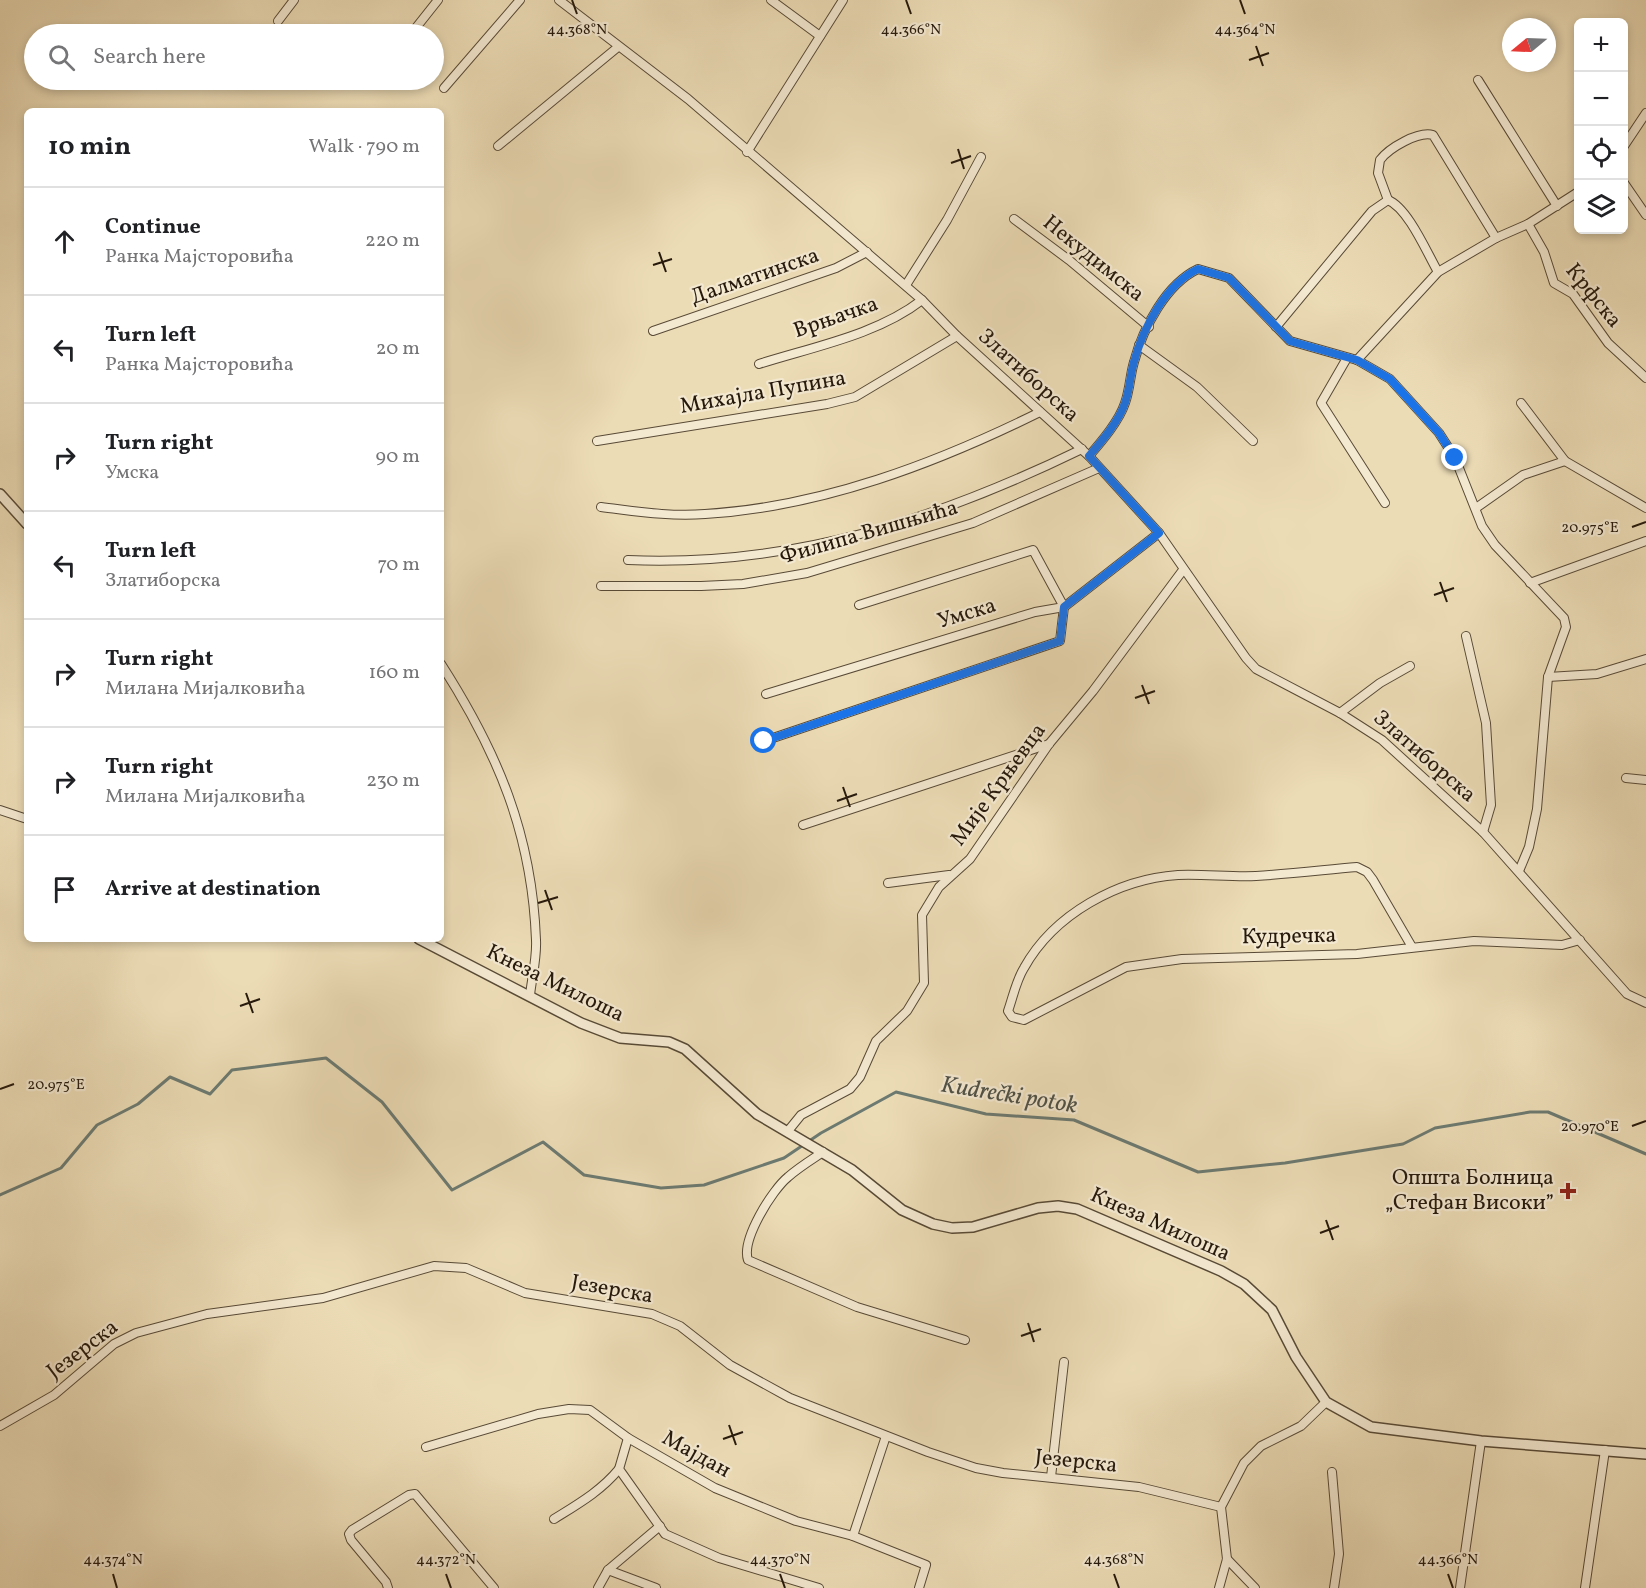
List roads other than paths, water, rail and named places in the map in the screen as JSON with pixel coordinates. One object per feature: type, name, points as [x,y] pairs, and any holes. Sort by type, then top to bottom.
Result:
[{"type":"street","points":[[278,21],[294,0]]},
{"type":"street","points":[[419,24],[438,0]]},
{"type":"street","points":[[444,88],[520,0]]},
{"type":"street","name":"Златиборска","points":[[559,0],[688,99],[747,152],[906,285],[957,336],[1089,456],[1159,533],[1183,570],[1256,669],[1340,713],[1382,740],[1483,832],[1627,994],[1646,1003]]},
{"type":"street","points":[[771,0],[820,36]]},
{"type":"street","points":[[747,152],[843,0]]},
{"type":"street","points":[[498,146],[618,47]]},
{"type":"street","points":[[1478,80],[1557,206]]},
{"type":"street","points":[[1628,139],[1646,113]]},
{"type":"street","points":[[1438,272],[1410,223],[1396,203],[1388,200],[1378,173],[1381,158],[1419,135],[1433,135],[1496,238]]},
{"type":"street","points":[[906,285],[947,220],[981,157]]},
{"type":"street","points":[[1628,190],[1646,214]]},
{"type":"street","points":[[1357,360],[1438,272],[1496,238],[1528,224],[1574,195]]},
{"type":"street","points":[[1276,327],[1372,211],[1388,200]]},
{"type":"street","name":"Некудимска","points":[[1014,219],[1069,260],[1149,327]]},
{"type":"street","name":"Крфска","points":[[1528,224],[1544,252],[1554,283],[1573,294],[1608,343],[1646,378]]},
{"type":"street","name":"Далматинска","points":[[654,331],[836,268],[867,252]]},
{"type":"street","points":[[1089,456],[1125,404],[1139,345],[1149,327],[1171,290],[1183,276],[1198,269],[1229,278],[1290,341],[1357,360],[1390,379],[1439,433],[1455,458],[1482,525],[1495,545],[1564,618],[1566,627],[1548,677],[1537,809],[1529,847],[1519,871]]},
{"type":"street","name":"Врњачка","points":[[759,364],[885,321],[907,312],[922,300]]},
{"type":"street","name":"Михајла Пупина","points":[[597,441],[827,404],[855,397],[957,336]]},
{"type":"street","points":[[1139,345],[1197,387],[1253,441]]},
{"type":"street","points":[[1347,358],[1321,403],[1385,503]]},
{"type":"street","points":[[1521,403],[1564,461],[1646,508]]},
{"type":"street","points":[[601,507],[673,515],[766,507],[899,472],[973,446],[1040,412]]},
{"type":"street","points":[[628,560],[701,561],[748,558],[832,541],[951,507],[1011,483],[1082,449]]},
{"type":"street","points":[[1476,508],[1523,475],[1564,461]]},
{"type":"street","name":"Филипа Вишњића","points":[[601,586],[743,584],[807,573],[973,523],[1099,468]]},
{"type":"street","points":[[0,494],[24,522]]},
{"type":"street","name":"Умска","points":[[766,694],[1035,612],[1064,607],[1159,533]]},
{"type":"street","points":[[1530,583],[1646,541]]},
{"type":"street","points":[[764,741],[1060,641],[1064,607],[1033,550],[859,605]]},
{"type":"street","name":"Мије Крњевца","points":[[788,1131],[801,1115],[850,1089],[860,1077],[876,1041],[907,1011],[924,984],[922,915],[939,887],[970,859],[1049,744],[1093,692],[1183,570]]},
{"type":"street","points":[[1466,636],[1486,723],[1491,805],[1483,832]]},
{"type":"street","points":[[1548,677],[1597,674],[1646,659]]},
{"type":"street","points":[[1340,713],[1380,683],[1410,666]]},
{"type":"street","points":[[444,669],[480,728],[509,792],[529,860],[536,942],[530,995]]},
{"type":"street","points":[[803,825],[1049,744]]},
{"type":"street","points":[[1626,778],[1646,780]]},
{"type":"street","points":[[0,810],[24,818]]},
{"type":"street","name":"Кудречка","points":[[1412,947],[1367,872],[1357,867],[1257,876],[1178,875],[1131,883],[1101,896],[1045,938],[1023,969],[1008,1011],[1012,1017],[1024,1020],[1093,982],[1126,967],[1182,959],[1358,954],[1474,941],[1562,945],[1580,940]]},
{"type":"street","points":[[888,883],[950,875]]},
{"type":"street","name":"Кнеза Милоша","points":[[425,942],[581,1023],[620,1038],[669,1042],[685,1049],[757,1114],[852,1170],[902,1210],[933,1224],[952,1228],[973,1227],[1038,1208],[1058,1206],[1077,1209],[1221,1271],[1244,1284],[1272,1310],[1296,1357],[1326,1402],[1371,1427],[1481,1441],[1646,1454]]},
{"type":"street","points":[[823,1152],[786,1178],[764,1208],[747,1242],[748,1260],[857,1307],[965,1340]]},
{"type":"street","name":"Језерска","points":[[0,1426],[54,1395],[114,1344],[136,1333],[207,1314],[323,1299],[434,1266],[466,1268],[525,1293],[652,1314],[680,1326],[730,1365],[790,1398],[976,1468],[1003,1473],[1139,1487],[1221,1507]]},
{"type":"street","points":[[1051,1477],[1064,1362]]},
{"type":"street","points":[[1220,1588],[1227,1558],[1221,1507],[1244,1463],[1261,1446],[1301,1426],[1326,1402]]},
{"type":"street","name":"Мајдан","points":[[428,1446],[538,1413],[569,1409],[590,1410],[628,1438],[715,1488],[796,1521],[853,1536],[926,1565],[919,1588]]},
{"type":"street","points":[[853,1536],[886,1436]]},
{"type":"street","points":[[554,1519],[598,1490],[619,1469],[628,1438]]},
{"type":"street","points":[[1460,1588],[1481,1441]]},
{"type":"street","points":[[1585,1588],[1605,1450]]},
{"type":"street","points":[[619,1469],[666,1534],[719,1558],[819,1588]]},
{"type":"street","points":[[1332,1472],[1339,1554],[1334,1588]]},
{"type":"street","points":[[388,1588],[386,1582],[351,1540],[349,1534],[381,1512],[415,1494],[494,1588]]},
{"type":"street","points":[[598,1588],[608,1570],[660,1526]]},
{"type":"street","points":[[1227,1558],[1255,1588]]},
{"type":"street","points":[[608,1570],[656,1588]]},
{"type":"waterway","name":"Kudrečki potok","points":[[0,1195],[61,1168],[97,1125],[138,1104],[170,1077],[210,1094],[232,1070],[326,1058],[382,1102],[452,1190],[543,1142],[584,1175],[661,1188],[704,1185],[784,1158],[821,1133],[896,1092],[986,1114],[1074,1120],[1198,1172],[1285,1163],[1403,1144],[1435,1128],[1530,1112],[1548,1112],[1646,1154]]},
{"type":"place","name":"Општа Болница „Стефан Високи”","points":[[1568,1191]]}]
